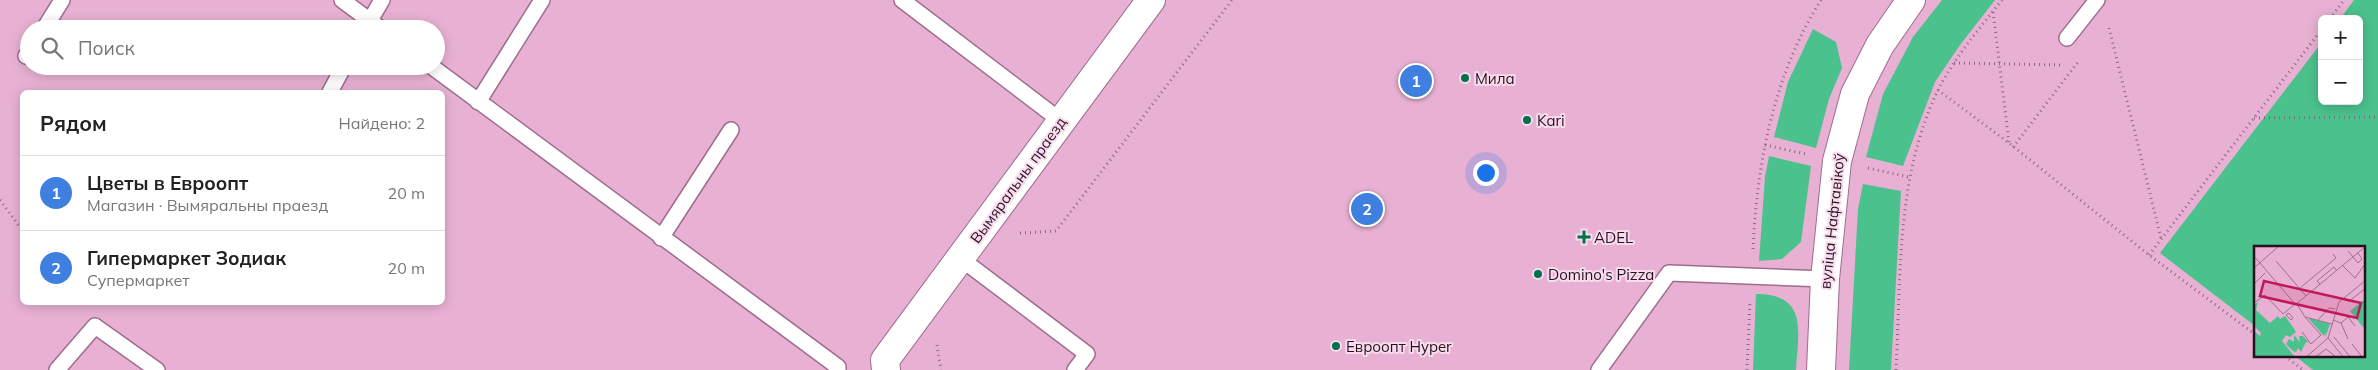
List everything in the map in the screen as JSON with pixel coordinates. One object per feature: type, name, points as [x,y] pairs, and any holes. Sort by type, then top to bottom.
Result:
[{"type":"street","name":"Вымяральны праезд","points":[[883,366],[960,258],[1151,0]]},
{"type":"street","name":"вуліца Нафтавікоў","points":[[1821,370],[1825,279],[1837,161],[1855,94],[1880,45],[1911,0]]},
{"type":"lane","points":[[50,20],[62,0]]},
{"type":"lane","points":[[342,0],[365,20]]},
{"type":"lane","points":[[374,20],[382,0]]},
{"type":"lane","points":[[478,102],[542,0]]},
{"type":"lane","points":[[902,0],[1061,121]]},
{"type":"lane","points":[[2067,38],[2097,0]]},
{"type":"lane","points":[[331,90],[339,75]]},
{"type":"lane","points":[[443,75],[839,369]]},
{"type":"lane","points":[[662,238],[731,130]]},
{"type":"lane","points":[[960,258],[1087,354],[1075,370]]},
{"type":"lane","points":[[1599,370],[1669,273],[1825,279]]},
{"type":"lane","points":[[57,370],[95,326],[157,370]]},
{"type":"path","points":[[1016,233],[1056,232],[1232,0]]},
{"type":"path","points":[[1747,370],[1754,216],[1760,164],[1775,101],[1794,50],[1821,0]]},
{"type":"path","points":[[1896,370],[1904,210],[1916,144],[1938,90],[1954,63],[2002,0]]},
{"type":"path","points":[[2333,15],[2344,0]]},
{"type":"path","points":[[1993,12],[2009,143]]},
{"type":"path","points":[[2102,30],[2107,23],[2161,238]]},
{"type":"path","points":[[2148,255],[2318,34]]},
{"type":"path","points":[[2013,147],[2080,58]]},
{"type":"path","points":[[1954,63],[2075,65]]},
{"type":"path","points":[[1938,90],[2009,143],[2148,255],[2254,333]]},
{"type":"path","points":[[2254,118],[2378,117]]},
{"type":"path","points":[[0,200],[20,227]]},
{"type":"path","points":[[936,336],[941,370]]},
{"type":"path","points":[[2288,358],[2303,370]]},
{"type":"green space","points":[[1942,0],[1995,0],[1960,45],[1935,82],[1903,166],[1866,157],[1883,94],[1913,37]]},
{"type":"green space","points":[[2354,0],[2378,0],[2378,370],[2313,370],[2298,358],[2366,358],[2366,246],[2254,246],[2254,325],[2160,253],[2318,47],[2318,105],[2363,105],[2363,15],[2343,15]]},
{"type":"green space","points":[[1813,29],[1836,42],[1842,68],[1829,99],[1816,148],[1774,137],[1788,82]]},
{"type":"green space","points":[[1769,156],[1811,166],[1801,242],[1782,259],[1759,261],[1765,177]]},
{"type":"green space","points":[[1863,184],[1901,191],[1891,370],[1849,370],[1858,209]]},
{"type":"green space","points":[[1756,294],[1773,296],[1785,301],[1792,308],[1797,318],[1798,329],[1796,370],[1753,370]]},
{"type":"place","name":"Мила","points":[[1465,78]]},
{"type":"place","name":"Цветы в Евроопт","points":[[1416,81]]},
{"type":"place","name":"Kari","points":[[1527,120]]},
{"type":"place","name":"Гипермаркет Зодиак","points":[[1367,209]]},
{"type":"place","name":"ADEL","points":[[1584,237]]},
{"type":"place","name":"Domino's Pizza","points":[[1538,274]]},
{"type":"place","name":"Евроопт Hyper","points":[[1336,346]]}]
